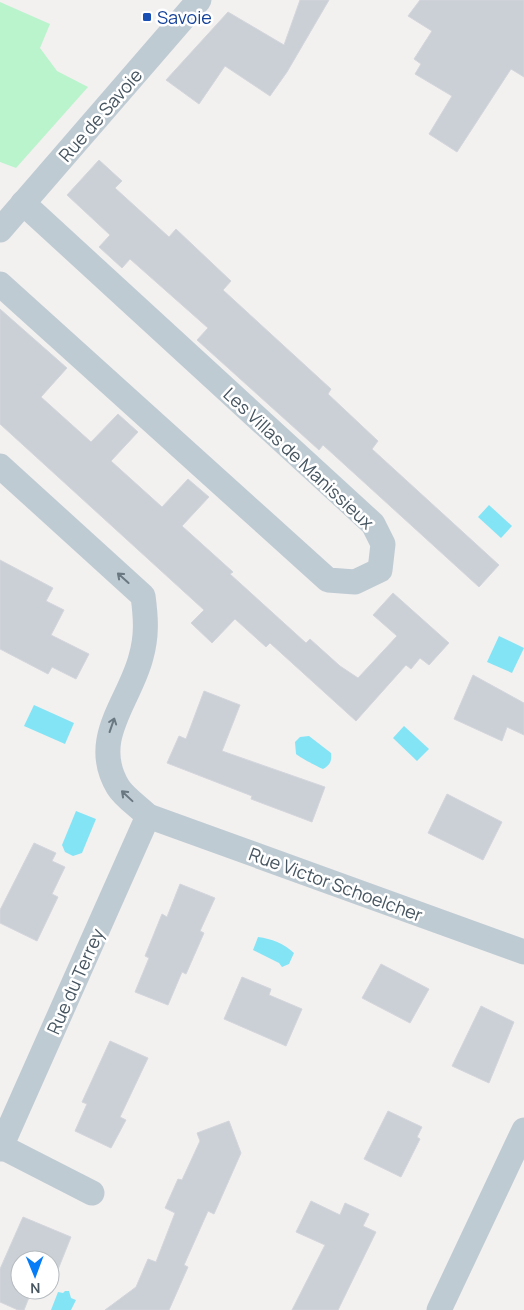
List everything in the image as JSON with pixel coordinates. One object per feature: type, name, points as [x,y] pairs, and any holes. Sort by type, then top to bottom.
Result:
[{"type":"street","name":"Rue de Savoie","points":[[0,230],[199,0]]},
{"type":"street","name":"Les Villas de Manissieux","points":[[0,284],[328,580],[355,582],[380,570],[383,544],[373,524],[23,203]]},
{"type":"street","points":[[0,466],[143,596],[147,624],[141,658],[109,729],[109,757],[112,773],[118,788],[148,816]]},
{"type":"street","name":"Rue Victor Schoelcher","points":[[148,816],[524,952]]},
{"type":"street","name":"Rue du Terrey","points":[[92,1193],[0,1147],[148,816]]},
{"type":"street","points":[[439,1310],[524,1130]]},
{"type":"green space","points":[[0,2],[50,24],[40,48],[57,71],[88,87],[16,168],[0,162]]},
{"type":"water","points":[[489,505],[512,526],[501,538],[478,517]]},
{"type":"water","points":[[499,636],[524,648],[512,673],[487,662]]},
{"type":"water","points":[[34,705],[74,723],[65,744],[24,726]]},
{"type":"water","points":[[404,726],[429,749],[417,761],[393,738]]},
{"type":"water","points":[[309,736],[331,753],[330,762],[323,769],[296,754],[295,742],[300,737]]},
{"type":"water","points":[[76,811],[96,819],[82,853],[73,856],[65,852],[62,845]]},
{"type":"water","points":[[258,937],[277,942],[294,953],[289,964],[282,967],[279,963],[253,950]]},
{"type":"water","points":[[69,1291],[71,1298],[76,1300],[71,1310],[51,1310],[55,1300],[60,1300],[60,1292]]},
{"type":"building","points":[[300,0],[329,0],[287,72],[270,96],[225,66],[199,104],[166,80],[228,12],[284,45]]},
{"type":"building","points":[[420,0],[524,0],[524,77],[511,69],[457,152],[429,134],[452,96],[415,74],[421,64],[414,59],[432,31],[408,16]]},
{"type":"building","points":[[99,160],[122,181],[115,188],[169,237],[176,229],[231,281],[223,290],[331,389],[328,394],[378,441],[372,449],[499,565],[479,587],[323,445],[319,450],[197,340],[208,328],[130,259],[122,268],[99,247],[110,235],[67,195]]},
{"type":"building","points":[[0,309],[67,368],[41,397],[91,442],[118,414],[138,432],[111,461],[162,507],[188,479],[209,497],[182,526],[233,572],[230,574],[306,643],[310,639],[340,666],[358,678],[397,636],[373,615],[393,593],[449,643],[429,665],[420,658],[411,669],[406,665],[356,721],[270,643],[266,647],[235,619],[212,643],[191,623],[204,610],[0,424]]},
{"type":"building","points":[[0,560],[53,588],[46,601],[64,610],[51,635],[89,654],[76,679],[52,667],[48,674],[0,649]]},
{"type":"building","points":[[473,675],[524,703],[524,735],[507,727],[502,741],[454,719]]},
{"type":"building","points":[[204,691],[240,705],[222,751],[325,787],[312,822],[251,799],[252,796],[167,763],[179,736],[186,739]]},
{"type":"building","points":[[447,794],[502,822],[483,860],[428,833]]},
{"type":"building","points":[[34,843],[56,853],[52,861],[65,867],[52,894],[58,897],[37,941],[0,923],[0,910]]},
{"type":"building","points":[[180,884],[215,898],[200,931],[204,933],[186,974],[182,972],[168,1005],[135,992],[149,958],[145,956],[162,914],[167,917]]},
{"type":"building","points":[[381,964],[429,989],[410,1023],[362,998]]},
{"type":"building","points":[[242,977],[271,989],[269,995],[302,1009],[286,1046],[224,1019]]},
{"type":"building","points":[[481,1006],[514,1022],[489,1083],[452,1066]]},
{"type":"building","points":[[110,1041],[148,1058],[120,1117],[126,1120],[111,1148],[75,1131],[87,1104],[82,1102]]},
{"type":"building","points":[[388,1111],[422,1127],[417,1137],[420,1139],[401,1177],[364,1159]]},
{"type":"building","points":[[229,1121],[241,1153],[214,1214],[208,1211],[184,1265],[188,1267],[169,1310],[105,1310],[136,1287],[148,1259],[156,1262],[175,1213],[165,1208],[178,1179],[182,1180],[200,1141],[197,1133]]},
{"type":"building","points":[[311,1201],[340,1215],[345,1203],[369,1214],[363,1226],[376,1232],[338,1310],[292,1310],[325,1245],[296,1232]]},
{"type":"building","points":[[23,1217],[71,1237],[60,1264],[60,1250],[10,1250],[10,1300],[28,1300],[24,1310],[18,1310],[0,1302],[0,1269]]},
{"type":"place","name":"Savoie","points":[[147,17]]}]
